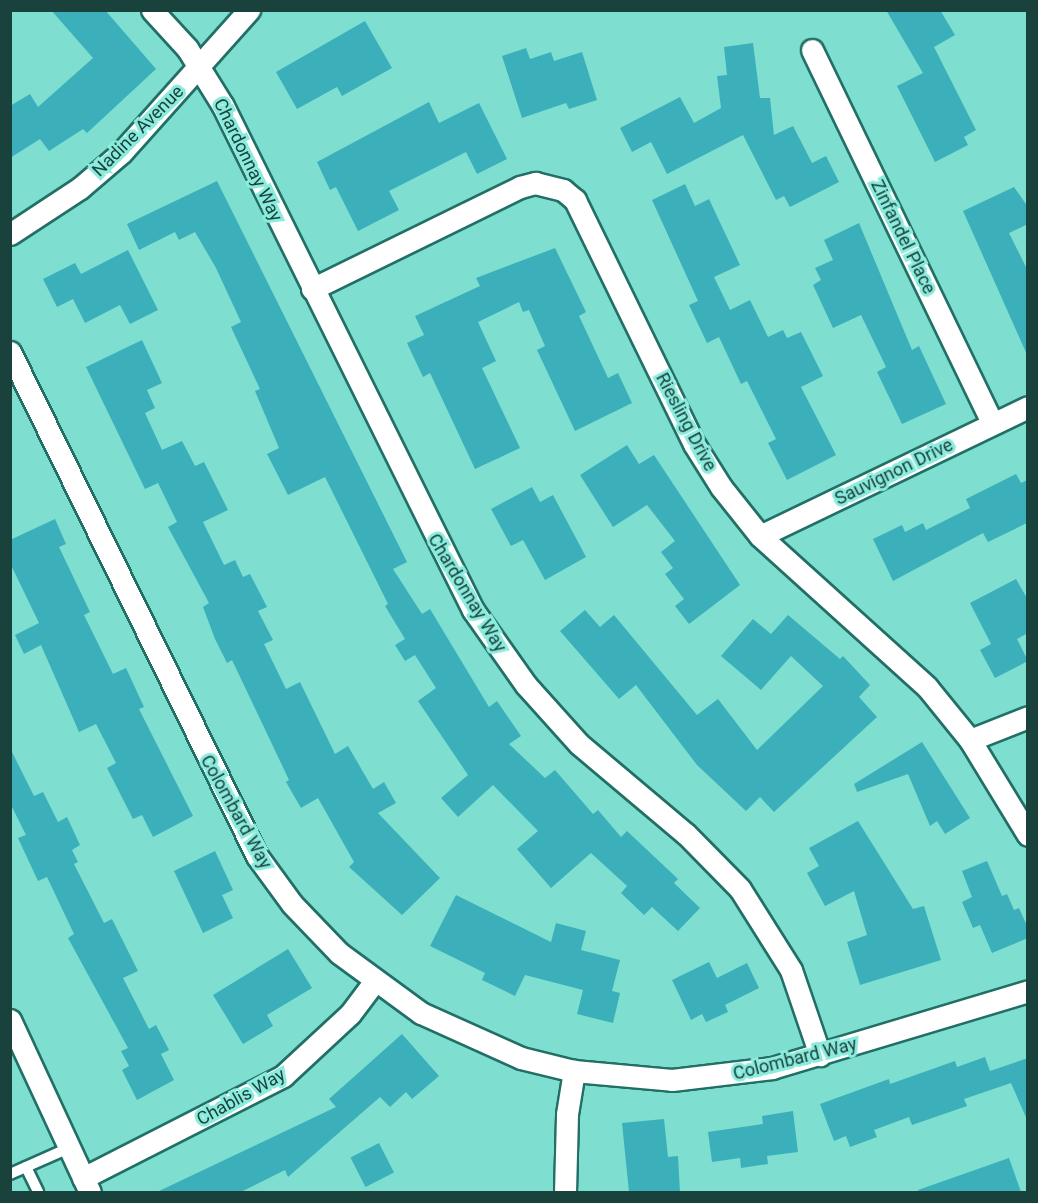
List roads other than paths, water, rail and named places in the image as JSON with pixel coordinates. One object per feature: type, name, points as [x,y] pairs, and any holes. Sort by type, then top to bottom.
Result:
[{"type":"street","name":"Chardonnay Way","points":[[152,10],[199,66],[435,540],[494,643],[579,744],[686,834],[740,888],[791,970],[820,1055]]},
{"type":"street","name":"Nadine Avenue","points":[[10,234],[80,188],[122,152],[249,10]]},
{"type":"street","name":"Zinfandel Place","points":[[812,50],[993,424]]},
{"type":"street","name":"Riesling Drive","points":[[312,289],[520,187],[535,183],[564,190],[575,200],[694,444],[760,536],[886,646],[970,740],[1028,835]]},
{"type":"street","name":"Colombard Way","points":[[10,352],[257,856],[292,904],[374,982],[466,1036],[574,1071],[640,1079],[722,1077],[820,1055],[1028,991]]},
{"type":"street","name":"Sauvignon Drive","points":[[760,536],[1028,407]]},
{"type":"street","points":[[970,740],[1028,717]]},
{"type":"street","name":"Chablis Way","points":[[86,1185],[283,1076],[343,1022],[374,982]]},
{"type":"street","points":[[10,1020],[86,1185]]},
{"type":"street","points":[[565,1192],[567,1114],[574,1071]]},
{"type":"lane","points":[[10,1174],[69,1148]]},
{"type":"lane","points":[[26,1167],[38,1192]]}]
